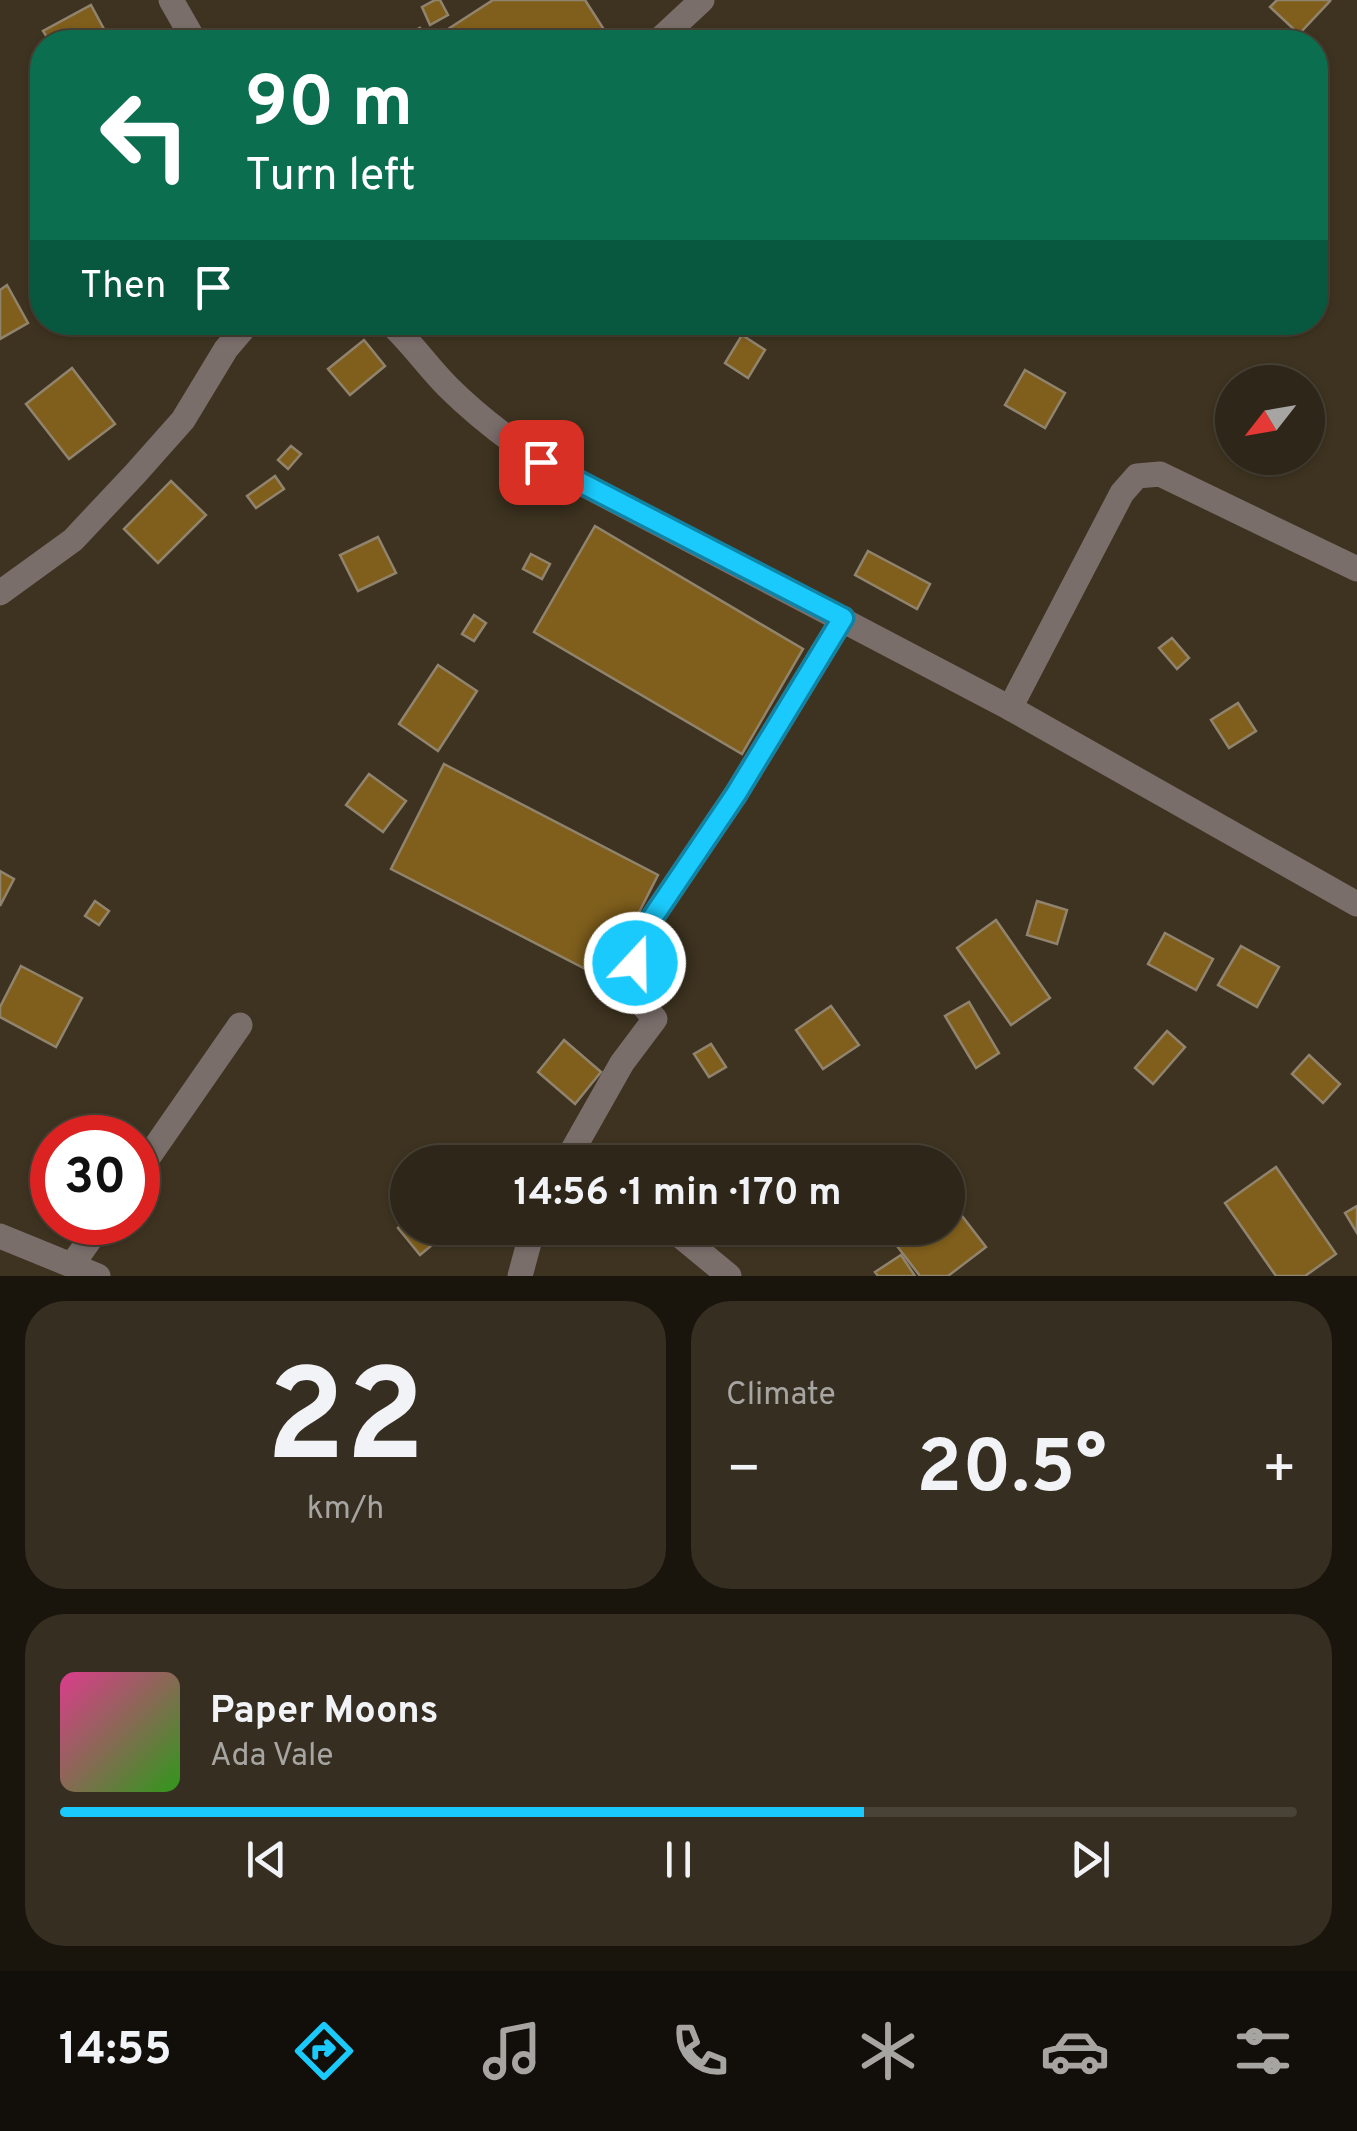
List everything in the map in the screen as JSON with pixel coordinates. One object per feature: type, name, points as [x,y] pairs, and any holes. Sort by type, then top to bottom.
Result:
[{"type":"street","points":[[171,0],[187,30]]},
{"type":"street","points":[[670,30],[702,0]]},
{"type":"street","points":[[0,593],[73,540],[136,474],[183,420],[238,335]]},
{"type":"street","points":[[403,335],[447,386],[541,462],[1010,708],[1357,904]]},
{"type":"street","points":[[1010,708],[1122,493],[1137,476],[1160,474],[1357,569]]},
{"type":"street","points":[[584,1145],[622,1063],[654,1020],[642,1004],[636,984],[638,939],[736,794],[843,618]]},
{"type":"street","points":[[160,1140],[240,1025]]},
{"type":"street","points":[[0,1236],[98,1276]]},
{"type":"street","points":[[72,1265],[86,1245]]},
{"type":"street","points":[[520,1276],[528,1245]]},
{"type":"street","points":[[692,1245],[729,1276]]},
{"type":"building","points":[[440,0],[448,15],[430,25],[422,7]]},
{"type":"building","points":[[493,0],[585,0],[604,30],[449,30]]},
{"type":"building","points":[[1277,0],[1330,1],[1303,30],[1295,30],[1270,7]]},
{"type":"building","points":[[91,5],[105,30],[45,30]]},
{"type":"building","points":[[7,285],[28,323],[0,339],[0,290]]},
{"type":"building","points":[[742,335],[765,350],[748,378],[725,363]]},
{"type":"building","points":[[364,340],[385,366],[350,395],[328,369]]},
{"type":"building","points":[[72,368],[115,424],[69,459],[26,404]]},
{"type":"building","points":[[1025,370],[1065,393],[1045,428],[1005,405]]},
{"type":"building","points":[[291,446],[301,454],[288,469],[278,460]]},
{"type":"building","points":[[275,476],[284,489],[256,508],[247,496]]},
{"type":"building","points":[[171,481],[206,515],[158,563],[124,529]]},
{"type":"building","points":[[595,526],[803,649],[742,754],[534,632]]},
{"type":"building","points":[[378,537],[396,573],[358,591],[340,555]]},
{"type":"building","points":[[868,551],[930,584],[917,609],[855,575]]},
{"type":"building","points":[[531,554],[550,564],[542,579],[523,569]]},
{"type":"building","points":[[474,615],[486,623],[474,641],[462,634]]},
{"type":"building","points":[[1172,638],[1189,658],[1177,669],[1159,648]]},
{"type":"building","points":[[438,665],[477,691],[438,751],[399,724]]},
{"type":"building","points":[[1238,703],[1256,731],[1229,748],[1211,720]]},
{"type":"building","points":[[444,764],[658,875],[605,979],[391,869]]},
{"type":"building","points":[[369,774],[406,801],[383,832],[346,805]]},
{"type":"building","points":[[0,871],[14,879],[0,906]]},
{"type":"building","points":[[95,901],[109,911],[99,925],[85,916]]},
{"type":"building","points":[[1037,901],[1067,910],[1057,944],[1027,935]]},
{"type":"building","points":[[996,920],[1050,998],[1011,1025],[957,948]]},
{"type":"building","points":[[1165,933],[1213,959],[1196,990],[1148,964]]},
{"type":"building","points":[[1241,946],[1279,967],[1257,1007],[1218,985]]},
{"type":"building","points":[[21,966],[82,998],[56,1047],[0,1017],[0,1007]]},
{"type":"building","points":[[969,1002],[999,1053],[976,1068],[945,1016]]},
{"type":"building","points":[[831,1006],[859,1045],[823,1069],[796,1030]]},
{"type":"building","points":[[1167,1031],[1185,1047],[1153,1084],[1135,1068]]},
{"type":"building","points":[[564,1040],[601,1072],[575,1104],[538,1072]]},
{"type":"building","points":[[711,1044],[726,1067],[709,1077],[694,1054]]},
{"type":"building","points":[[1309,1055],[1340,1084],[1323,1103],[1292,1074]]},
{"type":"building","points":[[1276,1167],[1336,1254],[1305,1276],[1276,1276],[1225,1203]]},
{"type":"building","points":[[1357,1206],[1357,1233],[1345,1213]]},
{"type":"building","points":[[965,1220],[986,1247],[948,1276],[920,1276],[897,1246],[965,1245]]},
{"type":"building","points":[[412,1245],[432,1245],[420,1255]]},
{"type":"building","points":[[901,1255],[915,1276],[878,1276],[875,1272]]},
{"type":"route","points":[[541,462],[843,618],[736,794],[638,939],[635,963]]}]
